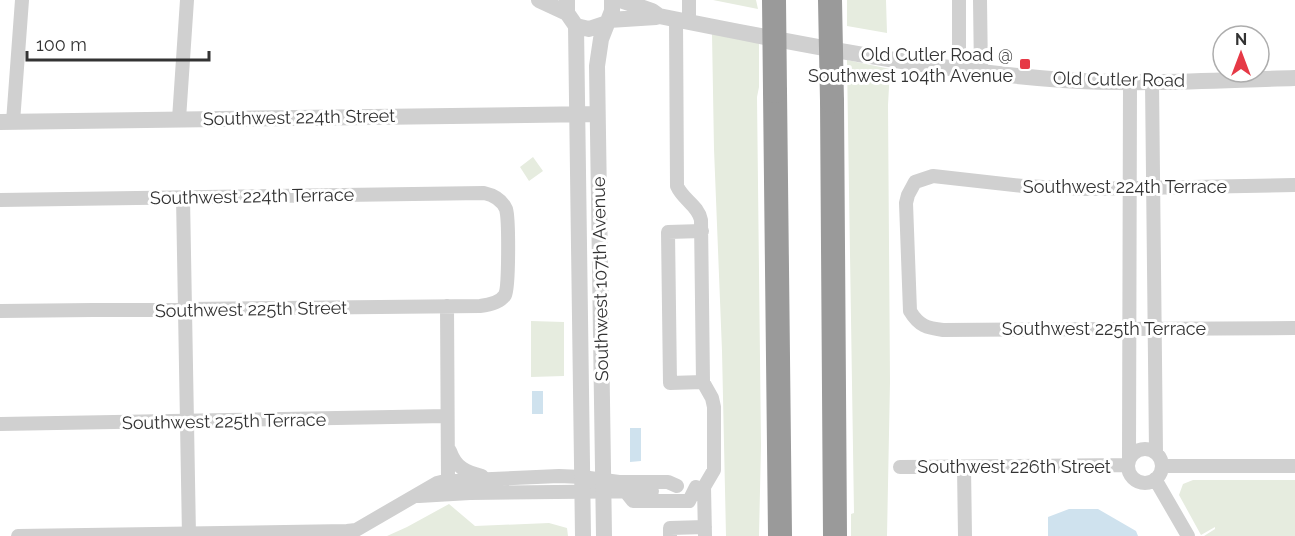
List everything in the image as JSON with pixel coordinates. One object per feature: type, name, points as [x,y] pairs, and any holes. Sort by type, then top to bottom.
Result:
[{"type":"highway","points":[[774,0],[780,536]]},
{"type":"highway","points":[[830,0],[835,536]]},
{"type":"street","points":[[7,122],[22,0]]},
{"type":"street","points":[[179,119],[187,0]]},
{"type":"street","points":[[539,0],[570,13]]},
{"type":"street","name":"Southwest 107th Avenue","points":[[583,536],[593,484],[598,50],[612,11],[612,0]]},
{"type":"street","name":"Old Cutler Road","points":[[620,0],[652,11],[659,16],[683,21],[807,46],[981,73],[1064,80],[1130,82],[1295,78]]},
{"type":"street","points":[[625,491],[633,501],[689,501],[714,470],[714,407],[704,382],[700,213],[680,193],[677,186],[683,21],[689,0]]},
{"type":"street","points":[[959,70],[959,4],[980,4],[981,73]]},
{"type":"street","name":"Old Cutler Road","points":[[570,13],[589,29],[608,22],[650,19],[659,16]]},
{"type":"street","name":"Southwest 107th Avenue","points":[[570,13],[577,114],[593,484],[604,536]]},
{"type":"street","points":[[1130,82],[1131,328],[1128,461],[1129,472],[1137,481],[1148,482],[1159,476],[1162,465],[1156,452],[1152,82]]},
{"type":"street","name":"Southwest 224th Street","points":[[7,122],[597,114]]},
{"type":"street","name":"Southwest 224th Terrace","points":[[916,321],[910,311],[909,301],[906,203],[912,187],[920,179],[937,176],[1023,186],[1130,189],[1295,185]]},
{"type":"street","name":"Southwest 224th Terrace","points":[[0,200],[484,193],[492,195],[501,202],[506,213],[508,285],[501,299]]},
{"type":"street","points":[[183,197],[189,535]]},
{"type":"street","points":[[702,231],[668,232],[670,383],[704,382]]},
{"type":"street","name":"Southwest 225th Street","points":[[0,311],[483,306],[501,299]]},
{"type":"street","points":[[447,306],[448,446],[453,480],[470,493]]},
{"type":"street","name":"Southwest 225th Terrace","points":[[916,321],[924,327],[943,330],[1295,328]]},
{"type":"street","name":"Southwest 225th Terrace","points":[[0,424],[447,416]]},
{"type":"street","points":[[448,446],[454,461],[463,469],[496,479]]},
{"type":"street","points":[[1128,461],[1132,454],[1141,449],[1156,452]]},
{"type":"street","name":"Southwest 226th Street","points":[[900,467],[1128,461]]},
{"type":"street","points":[[1162,465],[1295,466]]},
{"type":"street","points":[[964,466],[965,536]]},
{"type":"street","points":[[18,536],[189,535],[356,530],[439,482],[453,480],[496,479],[593,484],[625,491],[668,491],[677,486]]},
{"type":"street","points":[[1155,479],[1188,536]]},
{"type":"street","points":[[417,496],[619,482],[668,482],[677,486],[700,487]]},
{"type":"street","points":[[670,536],[670,528],[705,532],[700,487]]},
{"type":"shaded area","points":[[713,0],[756,0],[758,9]]},
{"type":"shaded area","points":[[847,0],[886,0],[887,33],[847,26]]},
{"type":"shaded area","points":[[712,34],[759,43],[757,97],[761,445],[759,536],[726,536]]},
{"type":"shaded area","points":[[847,60],[890,69],[888,105],[890,382],[887,536],[851,536],[851,514],[854,513]]},
{"type":"shaded area","points":[[533,157],[543,171],[529,181],[520,167]]},
{"type":"shaded area","points":[[531,321],[564,322],[564,376],[531,377]]},
{"type":"shaded area","points":[[1193,480],[1295,480],[1295,536],[1204,536],[1215,527],[1201,535],[1179,495],[1183,484]]},
{"type":"shaded area","points":[[449,504],[475,526],[549,523],[567,528],[568,536],[387,536]]},
{"type":"water","points":[[532,391],[543,391],[543,414],[532,414]]},
{"type":"water","points":[[630,428],[641,428],[641,461],[630,462]]},
{"type":"water","points":[[1069,509],[1098,509],[1136,531],[1138,536],[1048,536],[1048,517]]},
{"type":"place","name":"Old Cutler Road @ Southwest 104th Avenue","points":[[1025,64]]}]
